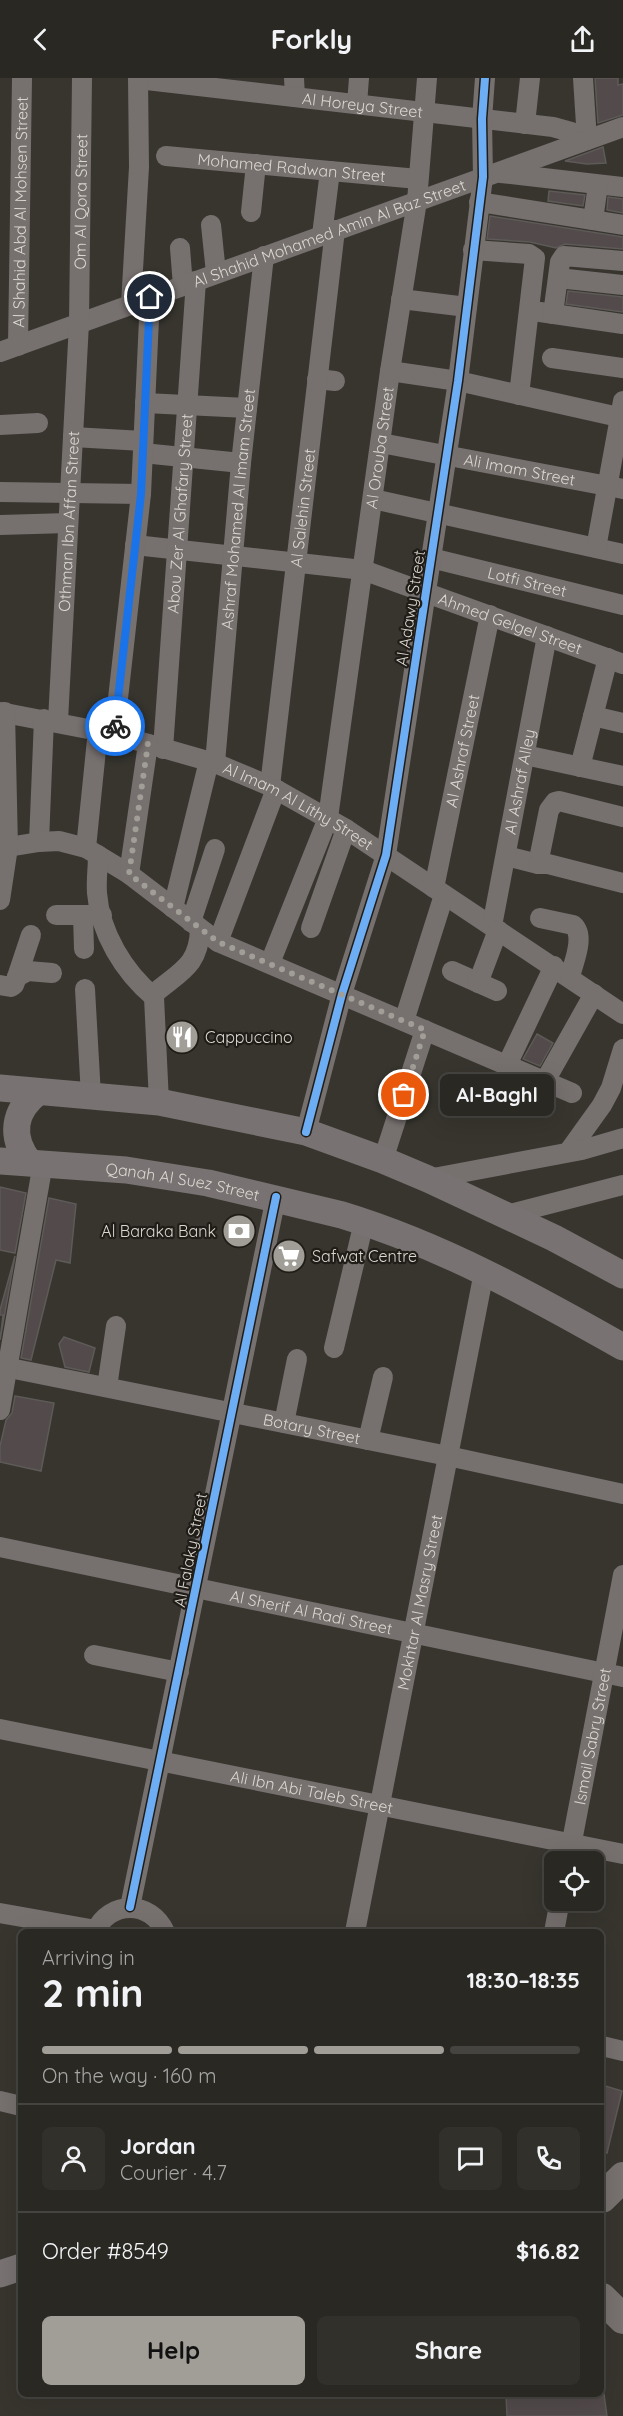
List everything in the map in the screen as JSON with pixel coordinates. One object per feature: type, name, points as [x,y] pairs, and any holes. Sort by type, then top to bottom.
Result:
[{"type":"main road","points":[[0,1088],[159,1102],[306,1132],[428,1179],[506,1215],[623,1275]]},
{"type":"main road","points":[[36,1163],[17,1142],[16,1130],[22,1108],[38,1092]]},
{"type":"main road","name":"Qanah Al Suez Street","points":[[0,1161],[126,1170],[208,1183],[276,1197],[364,1222],[484,1272],[623,1347]]},
{"type":"main road","points":[[604,2179],[623,2176]]},
{"type":"main road","points":[[604,2196],[623,2176]]},
{"type":"main road","points":[[0,2274],[18,2268]]},
{"type":"street","name":"Al Shahid Abd Al Mohsen Street","points":[[9,349],[22,78]]},
{"type":"street","name":"Om Al Qora Street","points":[[79,324],[82,78]]},
{"type":"street","points":[[131,304],[139,167],[138,78]]},
{"type":"street","name":"Al Horeya Street","points":[[138,78],[294,87],[357,104],[553,127],[595,137]]},
{"type":"street","points":[[357,104],[359,78]]},
{"type":"street","name":"Al Orouba Street","points":[[270,963],[328,818],[390,371],[417,201],[427,78]]},
{"type":"street","name":"Al Adawy Street","points":[[306,1132],[342,994],[386,855],[458,381],[479,202],[489,175],[482,119],[485,78]]},
{"type":"street","points":[[525,124],[530,78]]},
{"type":"street","points":[[583,78],[595,137],[623,136]]},
{"type":"street","name":"Al Shahid Mohamed Amin Al Baz Street","points":[[9,349],[623,127]]},
{"type":"street","name":"Mohamed Radwan Street","points":[[166,156],[418,179]]},
{"type":"street","points":[[251,212],[256,164]]},
{"type":"street","name":"Al Salehin Street","points":[[218,942],[273,787],[296,563],[326,380],[330,171]]},
{"type":"street","points":[[489,175],[623,187]]},
{"type":"street","points":[[593,220],[598,185]]},
{"type":"street","points":[[479,202],[623,225]]},
{"type":"street","points":[[211,225],[216,273]]},
{"type":"street","name":"Abou Zer Al Ghafary Street","points":[[129,874],[156,746],[177,550],[187,405],[189,283],[180,248]]},
{"type":"street","points":[[473,250],[495,250],[533,256],[519,395]]},
{"type":"street","points":[[553,314],[561,262],[568,255],[623,261]]},
{"type":"street","name":"Ashraf Mohamed Al Imam Street","points":[[173,908],[212,762],[264,256]]},
{"type":"street","points":[[558,278],[623,285]]},
{"type":"street","points":[[84,949],[97,894],[92,852],[106,732],[141,494],[150,297]]},
{"type":"street","points":[[401,299],[466,307]]},
{"type":"street","points":[[529,310],[623,324]]},
{"type":"street","name":"Othman Ibn Affan Street","points":[[39,842],[68,523],[79,324]]},
{"type":"street","points":[[552,358],[623,368]]},
{"type":"street","points":[[390,371],[458,381],[519,395],[622,412],[615,488],[596,549]]},
{"type":"street","points":[[145,403],[247,408]]},
{"type":"street","points":[[0,425],[38,423]]},
{"type":"street","points":[[73,437],[143,447],[183,457],[241,463]]},
{"type":"street","name":"Ali Imam Street","points":[[381,443],[615,488]]},
{"type":"street","points":[[0,492],[141,494]]},
{"type":"street","points":[[373,499],[623,554]]},
{"type":"street","points":[[0,525],[68,523]]},
{"type":"street","name":"Ahmed Gelgel Street","points":[[135,545],[363,570],[615,661]]},
{"type":"street","name":"Lotfi Street","points":[[431,558],[623,605]]},
{"type":"street","name":"Al Ashraf Street","points":[[404,1021],[440,891],[490,615]]},
{"type":"street","name":"Al Ashraf Alley","points":[[478,983],[495,928],[546,636]]},
{"type":"street","points":[[580,767],[593,716],[615,661]]},
{"type":"street","points":[[0,900],[8,847],[4,827],[3,712]]},
{"type":"street","name":"Al Imam Al Lithy Street","points":[[3,712],[106,732],[212,762],[273,787],[346,829],[623,1014]]},
{"type":"street","points":[[593,716],[623,723]]},
{"type":"street","points":[[525,755],[623,776]]},
{"type":"street","points":[[538,864],[549,810],[555,802],[559,801],[623,817]]},
{"type":"street","points":[[287,920],[317,930],[346,829]]},
{"type":"street","points":[[8,847],[59,841],[92,852],[129,874],[218,942],[572,1093]]},
{"type":"street","points":[[159,1102],[154,997],[156,992],[194,959],[200,942],[196,926],[215,849]]},
{"type":"street","points":[[506,856],[623,883]]},
{"type":"street","points":[[56,915],[92,915]]},
{"type":"street","points":[[92,915],[107,933],[129,973],[154,997]]},
{"type":"street","points":[[507,1065],[562,972],[579,932],[573,925],[540,918]]},
{"type":"street","points":[[9,981],[31,935]]},
{"type":"street","points":[[9,981],[28,971],[52,973]]},
{"type":"street","points":[[452,971],[497,992]]},
{"type":"street","points":[[86,989],[91,1096]]},
{"type":"street","points":[[545,1081],[594,994]]},
{"type":"street","points":[[383,1160],[425,1030]]},
{"type":"street","points":[[569,1151],[602,1105],[611,1088],[623,1049]]},
{"type":"street","points":[[428,1179],[623,1138]]},
{"type":"street","points":[[0,1410],[4,1366],[36,1163]]},
{"type":"street","points":[[506,1215],[623,1185]]},
{"type":"street","name":"Al Falaky Street","points":[[130,1907],[276,1197]]},
{"type":"street","points":[[334,1348],[364,1222]]},
{"type":"street","name":"Mokhtar Al Masry Street","points":[[356,1929],[484,1272]]},
{"type":"street","points":[[107,1387],[116,1326]]},
{"type":"street","points":[[284,1423],[297,1359]]},
{"type":"street","name":"Botary Street","points":[[4,1366],[623,1494]]},
{"type":"street","points":[[368,1440],[383,1377]]},
{"type":"street","name":"Al Sherif Al Radi Street","points":[[0,1547],[614,1675]]},
{"type":"street","name":"Ismail Sabry Street","points":[[570,1851],[614,1675],[623,1575]]},
{"type":"street","points":[[94,1655],[179,1672]]},
{"type":"street","name":"Ali Ibn Abi Taleb Street","points":[[0,1729],[380,1805],[561,1851]]},
{"type":"street","name":"Ali Ibn Abi Taleb Street","points":[[604,1854],[623,1854]]},
{"type":"street","points":[[97,1929],[109,1913],[130,1907],[142,1909],[153,1915],[164,1929]]},
{"type":"street","points":[[555,1929],[558,1911]]},
{"type":"street","points":[[0,1913],[84,1929]]},
{"type":"street","points":[[604,2046],[623,2051]]},
{"type":"street","points":[[0,2102],[18,2105]]},
{"type":"building","points":[[595,78],[618,78],[618,85],[623,84],[623,115],[598,123]]},
{"type":"building","points":[[603,147],[606,163],[587,164],[565,161]]},
{"type":"building","points":[[549,191],[585,195],[583,206],[548,201]]},
{"type":"building","points":[[608,197],[623,199],[623,213],[607,210]]},
{"type":"building","points":[[490,216],[623,237],[623,249],[565,244],[556,248],[530,242],[487,239]]},
{"type":"building","points":[[568,291],[623,297],[623,312],[566,304]]},
{"type":"building","points":[[537,1034],[553,1043],[540,1066],[523,1059]]},
{"type":"building","points":[[0,1187],[26,1193],[15,1253],[0,1250]]},
{"type":"building","points":[[49,1198],[76,1204],[70,1263],[56,1260],[31,1360],[21,1358]]},
{"type":"building","points":[[15,1256],[0,1340],[3,1315],[0,1315],[0,1310]]},
{"type":"building","points":[[64,1337],[95,1348],[89,1372],[65,1367],[59,1344]]},
{"type":"building","points":[[15,1396],[54,1403],[41,1471],[0,1462],[0,1446],[6,1420],[12,1413]]},
{"type":"building","points":[[604,2086],[622,2091],[607,2153],[604,2152]]},
{"type":"building","points":[[604,2394],[607,2416],[507,2416],[506,2397],[604,2397]]},
{"type":"cycle path","points":[[306,1132],[342,994],[386,855],[458,381],[483,177],[482,119],[485,78]]},
{"type":"cycle path","points":[[130,1907],[276,1197]]},
{"type":"way so far","points":[[115,726],[114,734],[148,744],[129,874],[218,942],[425,1030],[404,1095]]},
{"type":"place","name":"Cappuccino","points":[[182,1037]]},
{"type":"place","name":"Al-Baghl","points":[[404,1095]]},
{"type":"place","name":"Al Baraka Bank","points":[[239,1231]]},
{"type":"place","name":"Safwat Centre","points":[[289,1256]]},
{"type":"route","points":[[115,726],[141,494],[150,297]]}]
